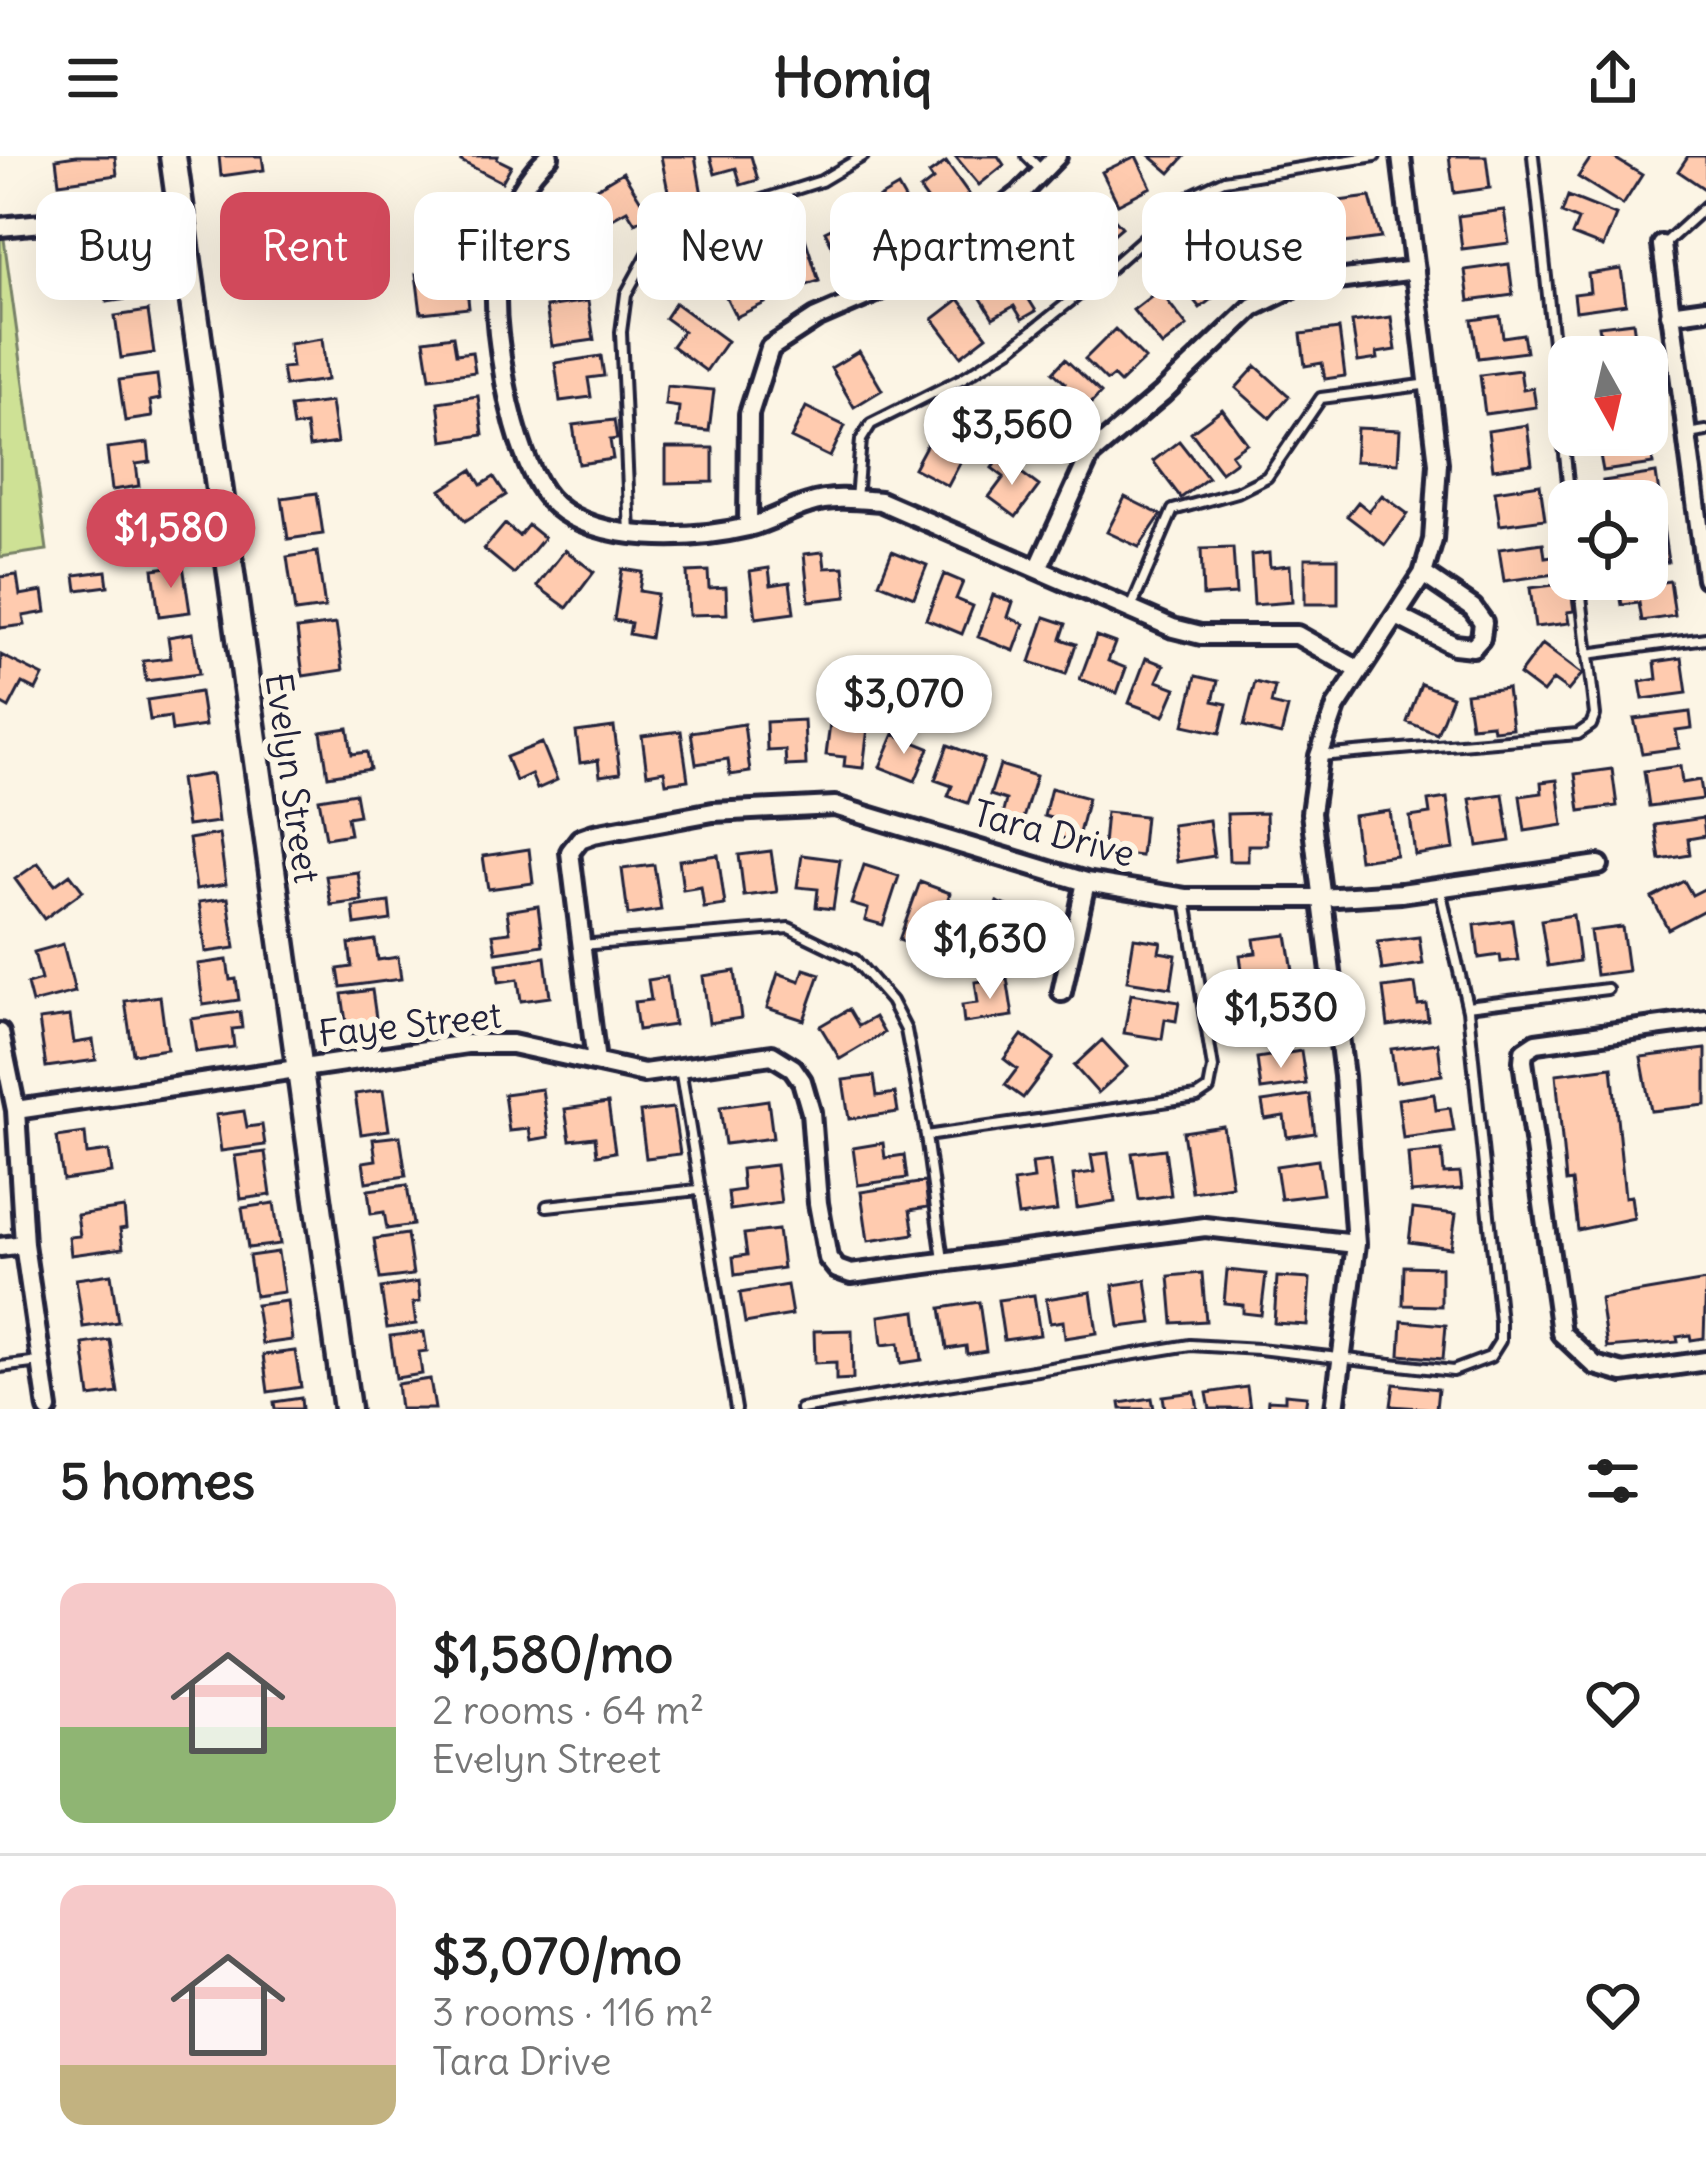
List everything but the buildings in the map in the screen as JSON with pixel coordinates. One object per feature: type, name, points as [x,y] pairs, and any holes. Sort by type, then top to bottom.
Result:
[{"type":"street","name":"Evelyn Street","points":[[173,156],[179,192]]},
{"type":"street","points":[[549,156],[515,203],[500,252],[497,324],[517,430],[530,465],[554,505],[614,535],[656,537],[748,527],[812,502],[880,501],[1174,628],[1201,635],[1297,635],[1359,670]]},
{"type":"street","points":[[748,527],[749,414],[770,348],[816,318],[876,292],[947,250],[1057,156]]},
{"type":"street","points":[[1335,1409],[1356,1244],[1344,1076],[1311,813],[1319,756],[1336,707],[1423,574],[1433,540],[1438,463],[1401,156]]},
{"type":"street","points":[[0,227],[36,224]]},
{"type":"street","points":[[1662,245],[1706,578]]},
{"type":"street","points":[[1038,568],[1090,455],[1253,307],[1298,285],[1414,270]]},
{"type":"street","name":"Evelyn Street","points":[[194,300],[347,1409]]},
{"type":"street","points":[[1670,314],[1706,309]]},
{"type":"street","points":[[1397,616],[1454,645],[1473,647],[1481,638],[1483,622],[1473,608],[1423,574]]},
{"type":"street","name":"Tara Drive","points":[[596,1062],[570,852],[580,839],[713,812],[835,806],[1086,882],[1186,898],[1320,898],[1599,865]]},
{"type":"street","points":[[1062,992],[1086,882]]},
{"type":"street","points":[[1706,1020],[1536,1043],[1524,1051],[1523,1061],[1561,1333],[1595,1365],[1623,1373],[1706,1361]]},
{"type":"street","points":[[0,1033],[49,1409]]},
{"type":"street","name":"Faye Street","points":[[11,1122],[297,1069],[466,1044],[512,1044],[644,1073],[772,1055],[793,1068],[802,1082],[811,1112],[828,1258],[837,1269],[851,1274],[1205,1226],[1356,1244]]},
{"type":"street","points":[[0,1247],[24,1244]]},
{"type":"lane","points":[[630,536],[621,332],[626,294],[654,243],[700,220],[820,181],[863,156]]},
{"type":"lane","points":[[1027,156],[1042,171]]},
{"type":"lane","points":[[856,499],[861,440],[871,424],[1011,348],[1093,284],[1194,194],[1224,180],[1375,156]]},
{"type":"lane","points":[[1533,156],[1568,480]]},
{"type":"lane","points":[[1662,245],[1706,206]]},
{"type":"lane","points":[[1130,609],[1173,510],[1238,492],[1268,477],[1321,398],[1431,384]]},
{"type":"lane","points":[[1686,434],[1706,431]]},
{"type":"lane","points":[[1319,756],[1578,734],[1595,715],[1581,600]]},
{"type":"lane","points":[[1587,654],[1706,638]]},
{"type":"lane","points":[[801,1409],[1190,1345],[1453,1371],[1490,1357],[1500,1341],[1467,1006],[1440,887]]},
{"type":"lane","points":[[926,1136],[1197,1097],[1209,1089],[1213,1068],[1186,898]]},
{"type":"lane","points":[[581,945],[789,928],[855,960],[874,979],[906,1030],[943,1262]]},
{"type":"lane","points":[[1467,1006],[1607,989]]},
{"type":"lane","points":[[680,1067],[736,1409]]},
{"type":"lane","points":[[548,1206],[698,1190]]},
{"type":"lane","points":[[0,1367],[41,1362]]},
{"type":"green space","points":[[0,210],[47,550],[0,557]]}]
